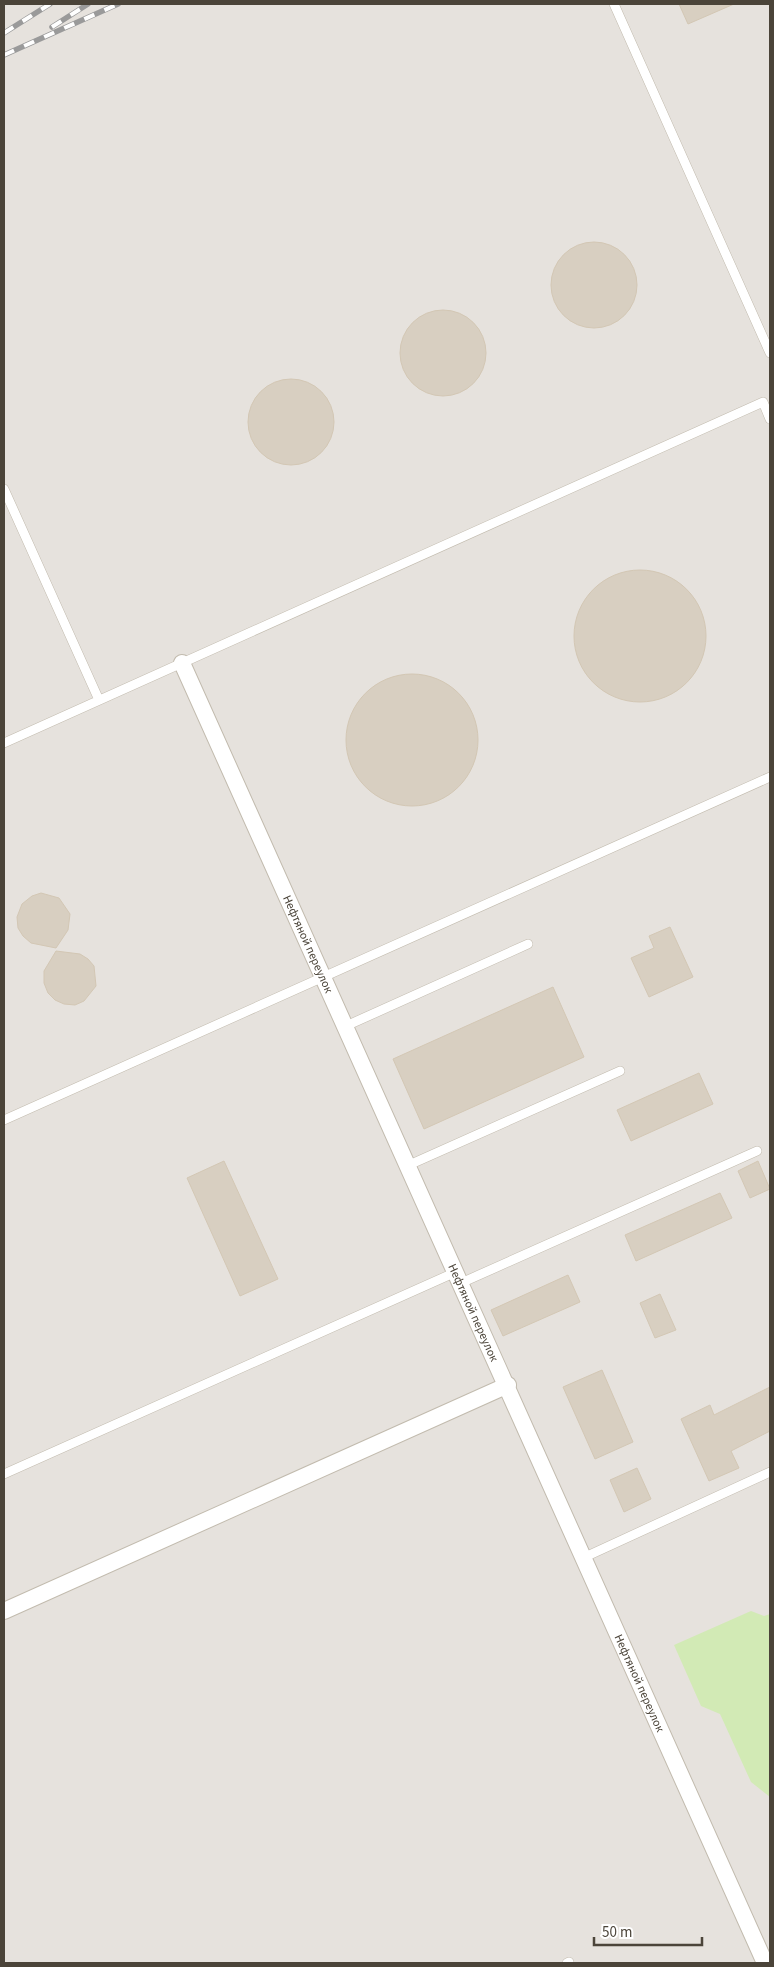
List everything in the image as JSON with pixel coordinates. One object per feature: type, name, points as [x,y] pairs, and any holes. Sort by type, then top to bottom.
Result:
[{"type":"street","name":"Нефтяной переулок","points":[[182,663],[585,1557],[765,1963]]},
{"type":"street","points":[[4,1611],[508,1386]]},
{"type":"lane","points":[[614,4],[770,353]]},
{"type":"lane","points":[[4,743],[763,402],[770,419]]},
{"type":"lane","points":[[4,489],[99,700]]},
{"type":"lane","points":[[4,1120],[770,777]]},
{"type":"lane","points":[[346,1026],[528,944]]},
{"type":"lane","points":[[409,1166],[620,1071]]},
{"type":"lane","points":[[4,1474],[459,1277],[757,1151]]},
{"type":"lane","points":[[585,1557],[770,1472]]},
{"type":"shaded area","points":[[4,4],[770,4],[770,1963],[4,1963]]},
{"type":"green space","points":[[751,1611],[764,1616],[770,1614],[770,1797],[751,1782],[720,1714],[701,1706],[674,1645]]},
{"type":"building","points":[[679,4],[734,4],[688,24]]},
{"type":"building","points":[[594,242],[610,245],[618,249],[630,261],[634,269],[637,285],[634,301],[630,309],[618,321],[610,325],[594,328],[578,325],[570,321],[558,309],[554,301],[551,285],[554,269],[558,261],[570,249],[578,245]]},
{"type":"building","points":[[443,310],[459,313],[467,317],[479,329],[483,337],[486,353],[483,369],[479,377],[467,389],[459,393],[443,396],[427,393],[419,389],[407,377],[403,369],[400,353],[403,337],[407,329],[419,317],[427,313]]},
{"type":"building","points":[[291,379],[307,382],[315,386],[327,398],[331,406],[334,422],[331,438],[327,446],[315,458],[307,462],[291,465],[275,462],[267,458],[255,446],[251,438],[248,422],[251,406],[255,398],[267,386],[275,382]]},
{"type":"building","points":[[640,570],[653,571],[665,575],[687,589],[701,611],[705,623],[705,649],[701,661],[687,683],[665,697],[653,701],[640,702],[627,701],[615,697],[593,683],[579,661],[575,649],[574,636],[575,623],[579,611],[593,589],[615,575],[627,571]]},
{"type":"building","points":[[412,674],[425,675],[437,679],[459,693],[473,715],[477,727],[477,753],[473,765],[459,787],[437,801],[425,805],[412,806],[399,805],[387,801],[365,787],[351,765],[347,753],[346,740],[347,727],[351,715],[365,693],[387,679],[399,675]]},
{"type":"building","points":[[41,893],[59,898],[70,914],[68,930],[56,948],[31,943],[18,928],[17,917],[22,904],[32,896]]},
{"type":"building","points":[[670,927],[693,977],[649,997],[631,958],[654,948],[649,936]]},
{"type":"building","points":[[56,951],[80,954],[94,966],[96,986],[84,1001],[75,1005],[64,1004],[55,1000],[48,993],[44,983],[44,971]]},
{"type":"building","points":[[553,987],[584,1057],[424,1129],[393,1059]]},
{"type":"building","points":[[699,1073],[713,1104],[631,1141],[617,1110]]},
{"type":"building","points":[[224,1161],[278,1279],[240,1296],[187,1178]]},
{"type":"building","points":[[758,1161],[770,1189],[750,1198],[738,1171]]},
{"type":"building","points":[[720,1193],[732,1218],[636,1261],[625,1235]]},
{"type":"building","points":[[568,1275],[580,1302],[503,1336],[491,1310]]},
{"type":"building","points":[[660,1294],[676,1330],[655,1338],[640,1303]]},
{"type":"building","points":[[602,1370],[633,1442],[595,1459],[563,1387]]},
{"type":"building","points":[[770,1387],[770,1431],[731,1451],[739,1468],[709,1481],[681,1419],[710,1405],[714,1415]]},
{"type":"building","points":[[637,1468],[651,1499],[624,1512],[610,1480]]},
{"type":"railway","points":[[4,33],[50,4]]},
{"type":"railway","points":[[52,27],[88,4]]},
{"type":"railway","points":[[4,55],[118,4]]}]
